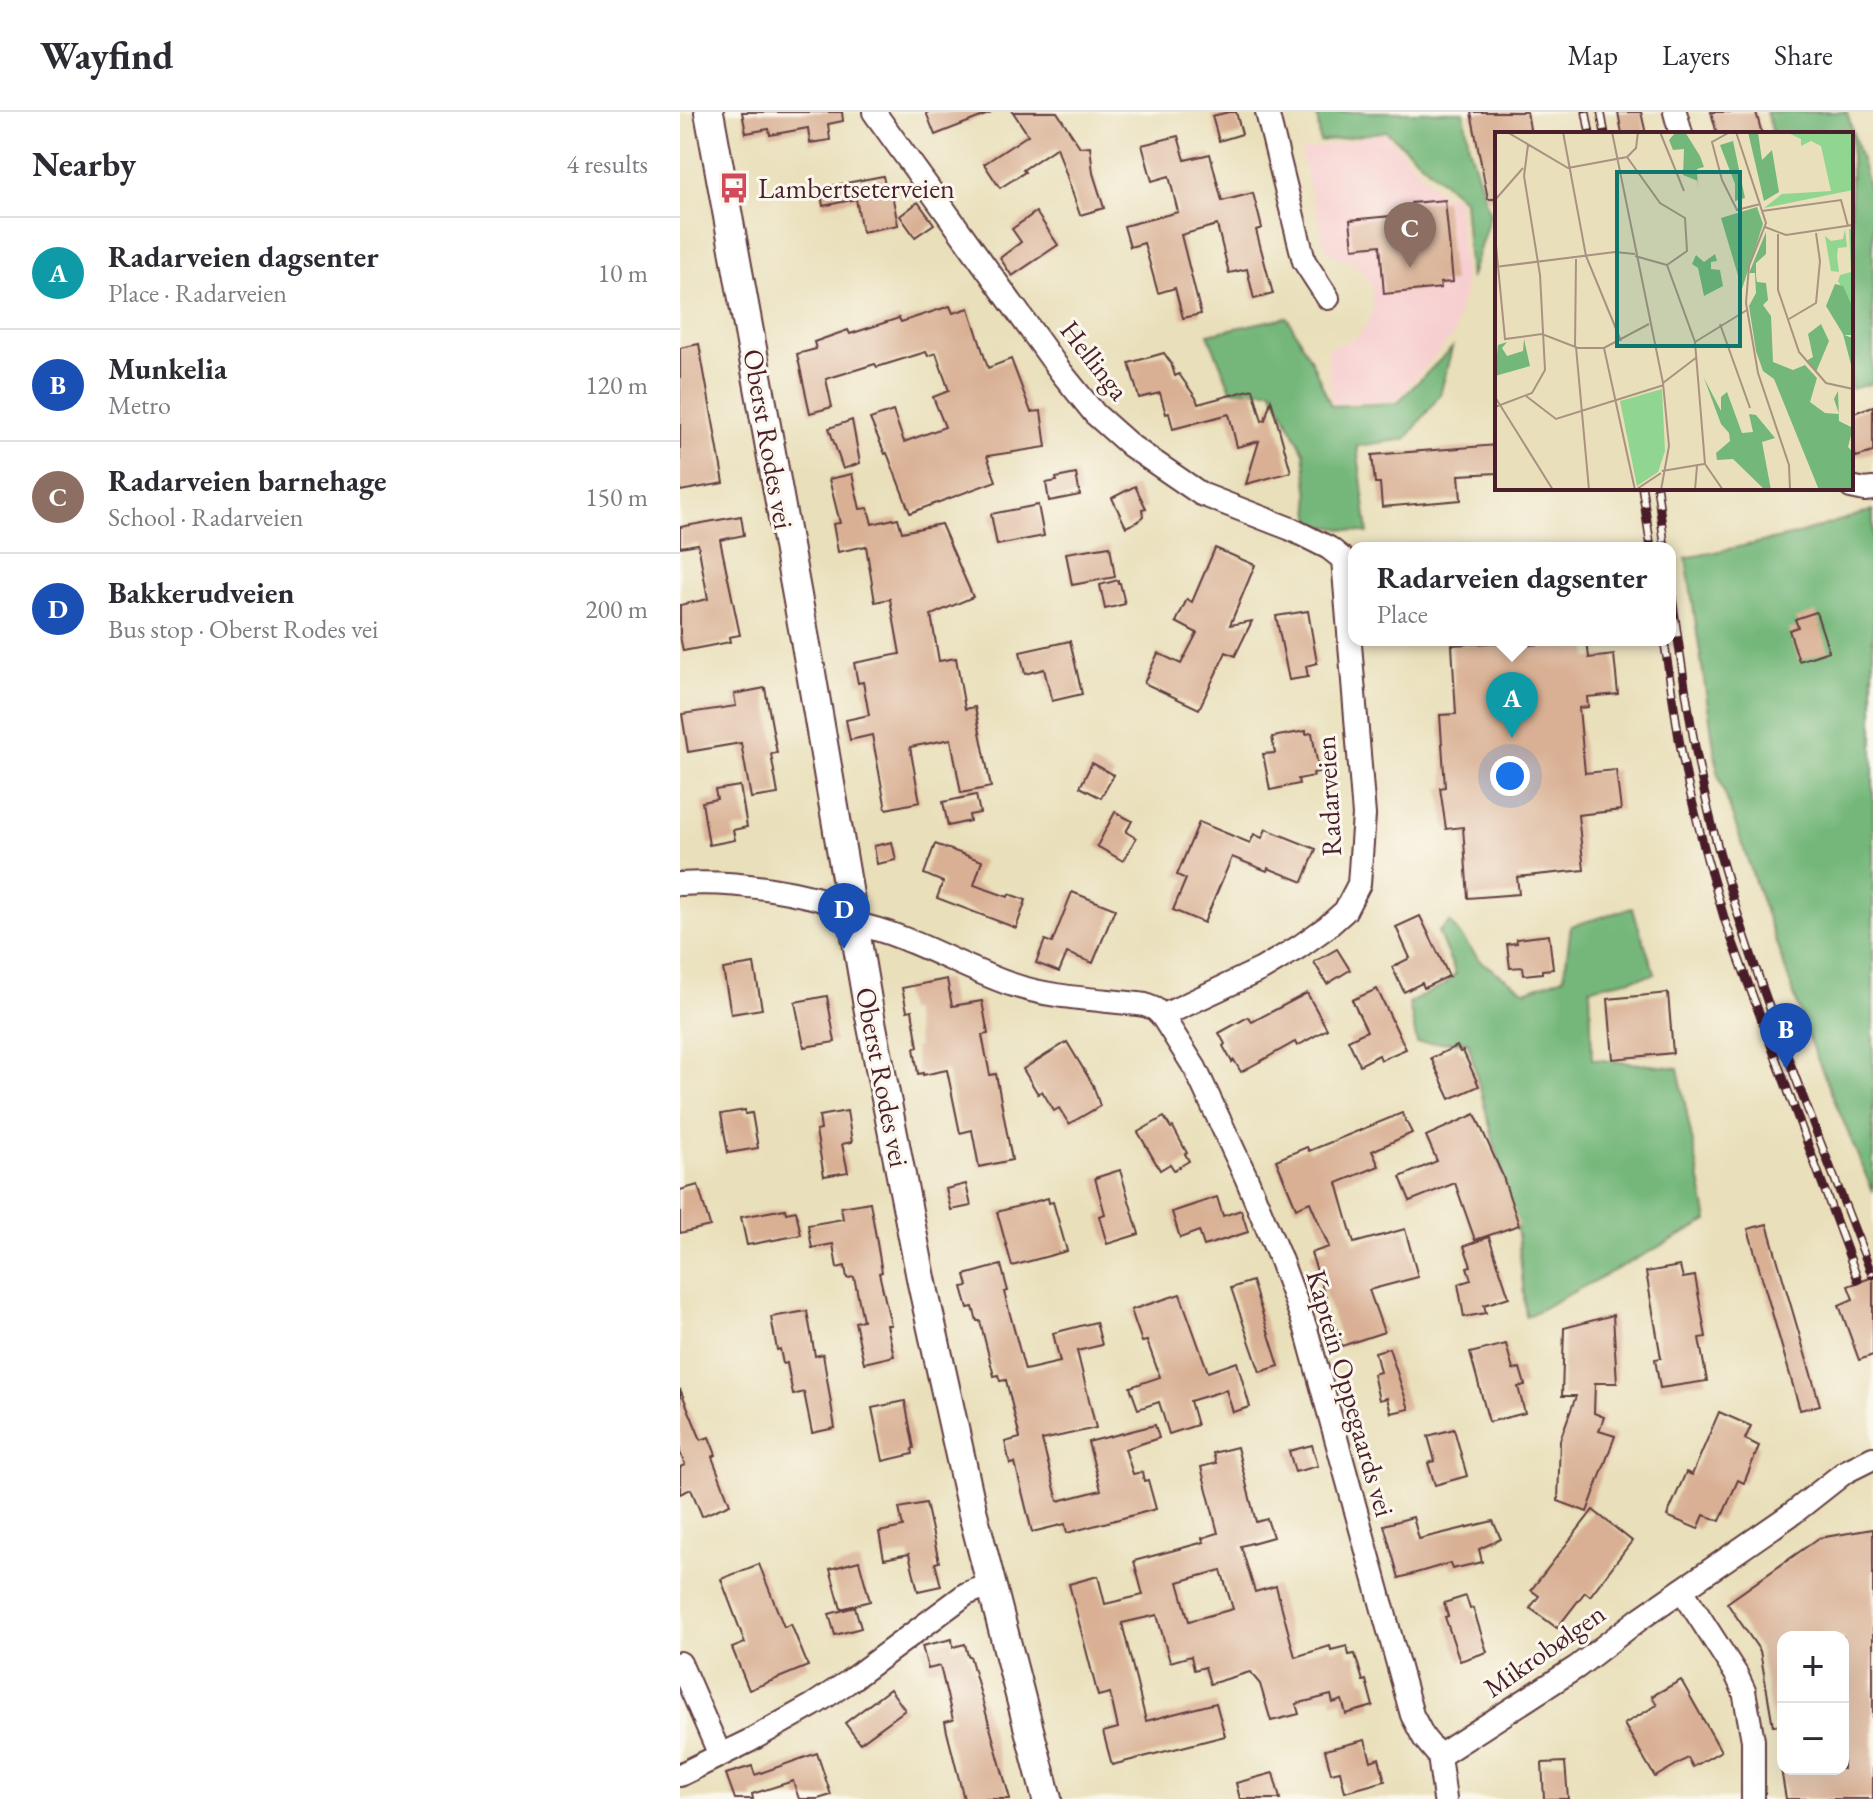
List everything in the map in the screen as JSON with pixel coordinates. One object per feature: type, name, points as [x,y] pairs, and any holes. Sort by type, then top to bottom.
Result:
[{"type":"street","name":"Oberst Rodes vei","points":[[709,112],[868,1006],[922,1283],[972,1510],[1047,1799]]},
{"type":"street","name":"Hellinga","points":[[874,112],[1061,372],[1095,414],[1131,446],[1201,494],[1291,529],[1329,548],[1343,559]]},
{"type":"street","points":[[1267,112],[1304,261],[1328,298]]},
{"type":"street","points":[[1675,112],[1680,132]]},
{"type":"street","name":"Radarveien","points":[[1343,559],[1348,620]]},
{"type":"street","name":"Radarveien","points":[[1162,1016],[1262,969],[1299,947],[1345,911],[1359,884],[1364,815],[1350,646]]},
{"type":"street","points":[[680,884],[721,883],[830,901],[854,917],[1013,985],[1145,1005],[1162,1016]]},
{"type":"street","name":"Kaptein Oppegaards vei","points":[[1162,1016],[1195,1068],[1281,1261],[1310,1343],[1412,1715],[1424,1738],[1439,1756],[1445,1799]]},
{"type":"street","name":"Mikrobølgen","points":[[1439,1756],[1577,1667],[1641,1618],[1793,1513],[1845,1472],[1873,1458]]},
{"type":"street","points":[[680,1775],[813,1705],[966,1594],[992,1584]]},
{"type":"street","points":[[1682,1590],[1744,1691],[1753,1740],[1753,1799]]},
{"type":"street","points":[[680,1663],[720,1755]]},
{"type":"shaded area","points":[[1385,133],[1442,196],[1457,196],[1465,284],[1454,334],[1395,401],[1331,403],[1327,348],[1355,339],[1368,323],[1373,310],[1372,287],[1365,275],[1350,261],[1326,250],[1300,151]]},
{"type":"green space","points":[[1317,112],[1464,112],[1469,146],[1490,215],[1470,279],[1464,200],[1386,131],[1320,142]]},
{"type":"green space","points":[[1766,112],[1847,112],[1853,132],[1772,132]]},
{"type":"green space","points":[[1853,133],[1873,201],[1873,383],[1853,388]]},
{"type":"green space","points":[[1287,317],[1312,362],[1331,406],[1397,403],[1452,348],[1440,395],[1406,439],[1357,446],[1368,533],[1312,524],[1304,452],[1272,390],[1231,390],[1208,334]]},
{"type":"green space","points":[[1873,510],[1873,1192],[1811,1044],[1718,774],[1686,558],[1795,535]]},
{"type":"green space","points":[[1632,908],[1655,974],[1590,988],[1592,1059],[1678,1068],[1708,1221],[1526,1317],[1518,1234],[1468,1042],[1417,1043],[1409,1003],[1444,985],[1456,974],[1438,932],[1450,922],[1480,961],[1525,991],[1564,977],[1571,926]]},
{"type":"building","points":[[742,112],[842,112],[843,121],[828,124],[830,140],[810,143],[808,128],[770,135],[769,129],[746,133]]},
{"type":"building","points":[[926,112],[991,112],[991,113],[935,135]]},
{"type":"building","points":[[1013,112],[1057,112],[1080,147],[1090,146],[1093,173],[1104,208],[1080,215],[1057,147],[1000,188],[984,164],[1028,135]]},
{"type":"building","points":[[1236,112],[1242,134],[1219,141],[1212,116]]},
{"type":"building","points":[[1471,112],[1527,112],[1531,132],[1495,132],[1495,199],[1488,199]]},
{"type":"building","points":[[1618,112],[1641,112],[1646,132],[1622,132]]},
{"type":"building","points":[[1711,112],[1756,112],[1761,132],[1716,132]]},
{"type":"building","points":[[1178,136],[1185,160],[1210,154],[1222,201],[1253,193],[1262,228],[1256,230],[1273,294],[1254,299],[1247,269],[1229,273],[1217,225],[1181,235],[1201,314],[1183,318],[1175,288],[1158,293],[1144,243],[1130,247],[1124,226],[1178,212],[1169,176],[1152,181],[1142,145]]},
{"type":"building","points":[[883,176],[886,190],[891,189],[898,225],[862,232],[856,199],[823,206],[820,188]]},
{"type":"building","points":[[1445,200],[1453,282],[1440,283],[1441,288],[1384,294],[1380,245],[1353,248],[1350,220],[1412,214],[1411,203]]},
{"type":"building","points":[[918,202],[934,224],[915,237],[900,216]]},
{"type":"building","points":[[1036,212],[1058,245],[1012,276],[1000,258],[1021,242],[1012,229]]},
{"type":"building","points":[[950,306],[953,313],[969,308],[988,368],[1011,359],[1031,412],[1041,411],[1046,447],[987,456],[996,481],[910,513],[870,419],[893,411],[904,442],[945,427],[933,397],[949,391],[936,353],[928,356],[926,352],[877,367],[875,364],[826,379],[832,407],[810,413],[797,354],[816,349],[814,342],[848,330],[850,334],[899,318],[901,322]]},
{"type":"building","points":[[699,344],[724,483],[680,491],[680,348]]},
{"type":"building","points":[[1164,353],[1175,376],[1179,374],[1198,404],[1253,389],[1262,421],[1271,400],[1291,472],[1246,484],[1259,441],[1237,447],[1229,414],[1173,429],[1160,393],[1139,398],[1129,363]]},
{"type":"building","points":[[1873,406],[1873,452],[1856,457],[1853,449],[1853,413]]},
{"type":"building","points":[[852,420],[860,463],[843,469],[829,428]]},
{"type":"building","points":[[1495,445],[1495,473],[1459,475],[1461,500],[1382,507],[1380,483],[1375,483],[1372,455]]},
{"type":"building","points":[[852,474],[860,509],[868,508],[872,524],[898,518],[902,532],[941,524],[973,597],[931,615],[939,661],[956,658],[965,709],[975,707],[991,787],[961,793],[951,739],[910,747],[920,802],[886,809],[872,735],[850,740],[846,720],[869,715],[863,682],[858,683],[854,663],[900,654],[890,599],[875,602],[866,546],[838,552],[833,524],[840,523],[829,479]]},
{"type":"building","points":[[1076,474],[1080,495],[1049,501],[1046,483]]},
{"type":"building","points":[[1135,486],[1146,508],[1142,509],[1143,516],[1139,521],[1126,527],[1112,498]]},
{"type":"building","points":[[1038,505],[1044,536],[997,545],[991,514]]},
{"type":"building","points":[[741,516],[744,535],[720,540],[740,635],[729,637],[730,642],[683,651],[680,605],[708,599],[698,544],[680,547],[680,527]]},
{"type":"building","points":[[1110,546],[1115,577],[1072,585],[1066,553]]},
{"type":"building","points":[[1215,548],[1255,565],[1230,625],[1252,621],[1235,656],[1226,652],[1199,709],[1144,683],[1158,653],[1181,664],[1197,633],[1176,622],[1187,599],[1192,602]]},
{"type":"building","points":[[1118,580],[1125,604],[1105,609],[1100,585]]},
{"type":"building","points":[[1308,611],[1317,663],[1306,666],[1308,677],[1289,680],[1276,616]]},
{"type":"building","points":[[1816,612],[1829,651],[1799,661],[1789,630],[1798,627],[1795,619]]},
{"type":"building","points":[[1070,641],[1082,694],[1052,701],[1044,669],[1025,674],[1020,652]]},
{"type":"building","points":[[1452,646],[1588,646],[1589,658],[1614,655],[1618,694],[1587,697],[1588,707],[1579,708],[1585,773],[1616,770],[1621,810],[1578,815],[1584,870],[1517,877],[1519,894],[1468,898],[1463,827],[1446,829],[1440,788],[1445,787],[1440,715],[1456,714]]},
{"type":"building","points":[[765,688],[777,753],[771,754],[778,794],[751,798],[741,743],[688,752],[682,714],[736,706],[734,694]]},
{"type":"building","points":[[1306,731],[1306,734],[1312,733],[1319,772],[1298,779],[1299,784],[1270,790],[1263,754],[1275,753],[1272,737]]},
{"type":"building","points":[[1092,763],[1114,775],[1101,798],[1080,787]]},
{"type":"building","points":[[740,786],[747,827],[733,830],[735,840],[709,845],[702,802],[717,799],[715,790]]},
{"type":"building","points":[[976,795],[980,813],[969,815],[970,821],[948,826],[943,802]]},
{"type":"building","points":[[1115,812],[1132,821],[1126,832],[1136,838],[1123,861],[1097,846]]},
{"type":"building","points":[[1199,822],[1250,843],[1254,834],[1262,838],[1266,829],[1316,849],[1303,882],[1232,857],[1204,923],[1173,910],[1186,879],[1177,875]]},
{"type":"building","points":[[892,842],[896,860],[877,864],[874,846]]},
{"type":"building","points":[[935,844],[982,861],[974,885],[1026,900],[1016,928],[937,898],[943,882],[924,874]]},
{"type":"building","points":[[1072,892],[1115,909],[1093,963],[1067,953],[1059,972],[1036,963],[1045,940],[1052,943]]},
{"type":"building","points":[[1420,916],[1449,976],[1424,988],[1422,983],[1404,992],[1392,967],[1410,958],[1396,927]]},
{"type":"building","points":[[1549,935],[1553,969],[1524,975],[1523,967],[1510,968],[1507,944],[1517,943],[1516,939]]},
{"type":"building","points":[[1337,949],[1350,970],[1327,984],[1314,962]]},
{"type":"building","points":[[754,964],[762,1009],[731,1014],[723,969]]},
{"type":"building","points":[[947,979],[952,1006],[982,1001],[988,1034],[982,1035],[990,1075],[996,1074],[1012,1160],[979,1167],[972,1130],[960,1133],[947,1070],[918,1074],[914,1048],[918,1047],[912,1010],[907,1011],[902,988]]},
{"type":"building","points":[[1377,989],[1406,1049],[1381,1060],[1379,1055],[1360,1065],[1348,1040],[1367,1031],[1352,1000]]},
{"type":"building","points":[[1307,993],[1327,1029],[1297,1046],[1295,1042],[1241,1072],[1234,1060],[1232,1062],[1219,1033],[1248,1017],[1252,1022]]},
{"type":"building","points":[[1668,993],[1673,1053],[1613,1059],[1608,999]]},
{"type":"building","points":[[827,996],[835,1042],[804,1047],[795,1002]]},
{"type":"building","points":[[1067,1042],[1093,1085],[1100,1106],[1069,1124],[1059,1108],[1054,1111],[1042,1091],[1038,1094],[1023,1069]]},
{"type":"building","points":[[1457,1046],[1460,1052],[1463,1051],[1479,1086],[1450,1099],[1431,1058]]},
{"type":"building","points":[[745,1110],[745,1114],[752,1113],[758,1148],[728,1153],[721,1114]]},
{"type":"building","points":[[847,1111],[852,1142],[842,1144],[848,1172],[824,1176],[816,1131],[821,1130],[819,1116]]},
{"type":"building","points":[[1402,1113],[1412,1133],[1372,1151],[1379,1166],[1337,1183],[1354,1243],[1405,1229],[1418,1277],[1369,1290],[1384,1332],[1342,1346],[1311,1253],[1329,1247],[1310,1202],[1296,1208],[1276,1160],[1307,1147],[1309,1151]]},
{"type":"building","points":[[1475,1114],[1502,1174],[1519,1225],[1475,1240],[1455,1183],[1410,1201],[1400,1177],[1437,1161],[1426,1136]]},
{"type":"building","points":[[1164,1117],[1173,1127],[1189,1161],[1174,1170],[1170,1164],[1160,1170],[1138,1132]]},
{"type":"building","points":[[1120,1170],[1139,1234],[1107,1244],[1099,1216],[1105,1214],[1095,1178]]},
{"type":"building","points":[[966,1184],[971,1206],[951,1210],[946,1189]]},
{"type":"building","points":[[698,1185],[710,1226],[680,1233],[680,1190]]},
{"type":"building","points":[[1217,1197],[1223,1216],[1241,1210],[1248,1232],[1204,1246],[1199,1231],[1180,1238],[1172,1212]]},
{"type":"building","points":[[1048,1198],[1049,1203],[1053,1202],[1067,1251],[1012,1266],[997,1212]]},
{"type":"building","points":[[870,1202],[894,1356],[864,1363],[855,1322],[863,1320],[854,1277],[847,1278],[845,1266],[837,1268],[833,1244],[812,1248],[808,1225],[843,1219],[841,1207]]},
{"type":"building","points":[[785,1209],[786,1213],[796,1211],[801,1235],[747,1245],[741,1217]]},
{"type":"building","points":[[1767,1224],[1820,1405],[1800,1410],[1748,1229]]},
{"type":"building","points":[[1489,1237],[1509,1297],[1484,1305],[1486,1313],[1464,1317],[1458,1284],[1471,1280],[1467,1267],[1471,1266],[1464,1246]]},
{"type":"building","points":[[1001,1265],[1008,1291],[1004,1292],[1025,1370],[1060,1362],[1053,1333],[1096,1322],[1102,1345],[1077,1351],[1096,1428],[1042,1440],[1058,1501],[1101,1490],[1088,1442],[1155,1425],[1159,1438],[1125,1449],[1133,1474],[1142,1472],[1144,1481],[1148,1480],[1156,1509],[1067,1533],[1065,1524],[1032,1532],[1015,1463],[1010,1464],[1005,1442],[1020,1438],[1006,1380],[1000,1381],[998,1375],[994,1376],[980,1321],[977,1321],[973,1307],[968,1308],[962,1287],[968,1286],[965,1275]]},
{"type":"building","points":[[1680,1266],[1683,1278],[1695,1276],[1706,1337],[1699,1338],[1707,1381],[1660,1388],[1655,1359],[1661,1358],[1646,1272]]},
{"type":"building","points":[[1873,1277],[1873,1355],[1859,1360],[1839,1305],[1853,1299],[1848,1286]]},
{"type":"building","points":[[1252,1281],[1279,1366],[1260,1372],[1231,1288]]},
{"type":"building","points":[[1180,1294],[1208,1372],[1237,1362],[1250,1407],[1233,1412],[1226,1390],[1190,1401],[1197,1425],[1169,1434],[1159,1402],[1138,1409],[1130,1387],[1160,1377],[1147,1341],[1142,1342],[1131,1310]]},
{"type":"building","points":[[807,1311],[815,1356],[823,1354],[835,1428],[812,1433],[804,1392],[793,1395],[787,1363],[783,1364],[780,1349],[777,1350],[771,1317]]},
{"type":"building","points":[[1613,1315],[1617,1383],[1595,1383],[1594,1413],[1604,1417],[1599,1431],[1615,1436],[1587,1512],[1558,1501],[1560,1440],[1576,1396],[1562,1396],[1564,1328]]},
{"type":"building","points":[[1506,1344],[1513,1370],[1520,1368],[1525,1385],[1518,1387],[1525,1413],[1489,1422],[1470,1353]]},
{"type":"building","points":[[1389,1348],[1409,1409],[1391,1413],[1387,1398],[1379,1400],[1373,1374],[1380,1372],[1375,1352]]},
{"type":"building","points":[[680,1389],[701,1440],[709,1437],[716,1455],[712,1457],[730,1504],[702,1516],[691,1489],[680,1494],[680,1467],[685,1465],[680,1452]]},
{"type":"building","points":[[905,1401],[913,1454],[883,1461],[872,1408]]},
{"type":"building","points":[[1719,1412],[1751,1426],[1745,1439],[1759,1446],[1744,1483],[1738,1480],[1720,1521],[1704,1515],[1698,1529],[1667,1516],[1686,1472],[1692,1475]]},
{"type":"building","points":[[1454,1429],[1467,1476],[1435,1485],[1428,1463],[1435,1461],[1428,1436]]},
{"type":"building","points":[[1312,1445],[1318,1466],[1295,1472],[1289,1451]]},
{"type":"building","points":[[1237,1447],[1256,1522],[1267,1519],[1273,1537],[1241,1546],[1255,1592],[1276,1586],[1295,1657],[1330,1646],[1331,1650],[1347,1646],[1349,1655],[1355,1654],[1373,1706],[1346,1714],[1342,1700],[1333,1703],[1331,1695],[1296,1704],[1299,1714],[1271,1721],[1260,1684],[1250,1672],[1210,1684],[1205,1667],[1194,1670],[1191,1656],[1170,1662],[1157,1615],[1122,1623],[1146,1721],[1216,1703],[1225,1736],[1112,1765],[1103,1732],[1118,1728],[1110,1693],[1098,1696],[1069,1584],[1098,1576],[1105,1604],[1143,1595],[1134,1561],[1204,1542],[1202,1538],[1218,1533],[1201,1467],[1216,1463],[1213,1453]],"holes":[[[1221,1570],[1233,1609],[1189,1621],[1178,1582]]]},
{"type":"building","points":[[926,1503],[941,1586],[918,1591],[909,1554],[884,1559],[879,1532],[903,1527],[899,1508]]},
{"type":"building","points":[[1593,1510],[1632,1541],[1590,1596],[1585,1592],[1557,1628],[1530,1608],[1539,1596],[1531,1590]]},
{"type":"building","points":[[1413,1517],[1419,1539],[1493,1521],[1501,1539],[1479,1549],[1482,1562],[1452,1569],[1450,1563],[1399,1578],[1384,1525]]},
{"type":"building","points":[[1873,1529],[1873,1799],[1786,1799],[1782,1775],[1849,1775],[1849,1631],[1777,1631],[1777,1726],[1773,1726],[1760,1651],[1727,1603],[1819,1538]]},
{"type":"building","points":[[859,1561],[870,1601],[841,1609],[830,1569]]},
{"type":"building","points":[[759,1564],[784,1627],[791,1624],[808,1666],[749,1690],[732,1648],[745,1643],[721,1579]]},
{"type":"building","points":[[1466,1596],[1487,1652],[1460,1661],[1445,1617],[1448,1616],[1444,1603]]},
{"type":"building","points":[[855,1607],[861,1628],[835,1635],[829,1614]]},
{"type":"building","points":[[952,1639],[953,1647],[965,1644],[970,1656],[1010,1799],[964,1799],[945,1722],[953,1720],[940,1666],[928,1669],[922,1646]]},
{"type":"building","points":[[1681,1680],[1721,1751],[1693,1767],[1688,1758],[1655,1777],[1624,1724],[1657,1705],[1652,1696]]},
{"type":"building","points":[[890,1689],[905,1710],[860,1743],[845,1723]]},
{"type":"building","points":[[1365,1740],[1371,1761],[1379,1758],[1385,1781],[1345,1792],[1340,1771],[1331,1773],[1325,1750]]},
{"type":"building","points":[[817,1753],[831,1795],[799,1799],[793,1781],[752,1794],[753,1799],[735,1799],[726,1774],[752,1766],[755,1775]]},
{"type":"building","points":[[1565,1762],[1568,1799],[1544,1799],[1542,1763]]},
{"type":"building","points":[[1273,1773],[1280,1799],[1240,1799],[1236,1783]]},
{"type":"railway","points":[[1586,112],[1590,132]]},
{"type":"railway","points":[[1601,112],[1605,132]]},
{"type":"railway","points":[[1642,490],[1650,542]]},
{"type":"railway","points":[[1657,490],[1664,542]]},
{"type":"railway","points":[[1676,624],[1699,768],[1729,886],[1786,1054],[1872,1275]]},
{"type":"railway","points":[[1665,646],[1688,785],[1725,921],[1858,1280]]},
{"type":"place","name":"Lambertseterveien","points":[[734,188]]},
{"type":"place","name":"Radarveien barnehage","points":[[1410,268]]},
{"type":"place","name":"Radarveien dagsenter","points":[[1512,738]]},
{"type":"place","name":"Bakkerudveien","points":[[844,949]]},
{"type":"place","name":"Munkelia","points":[[1786,1069]]}]
